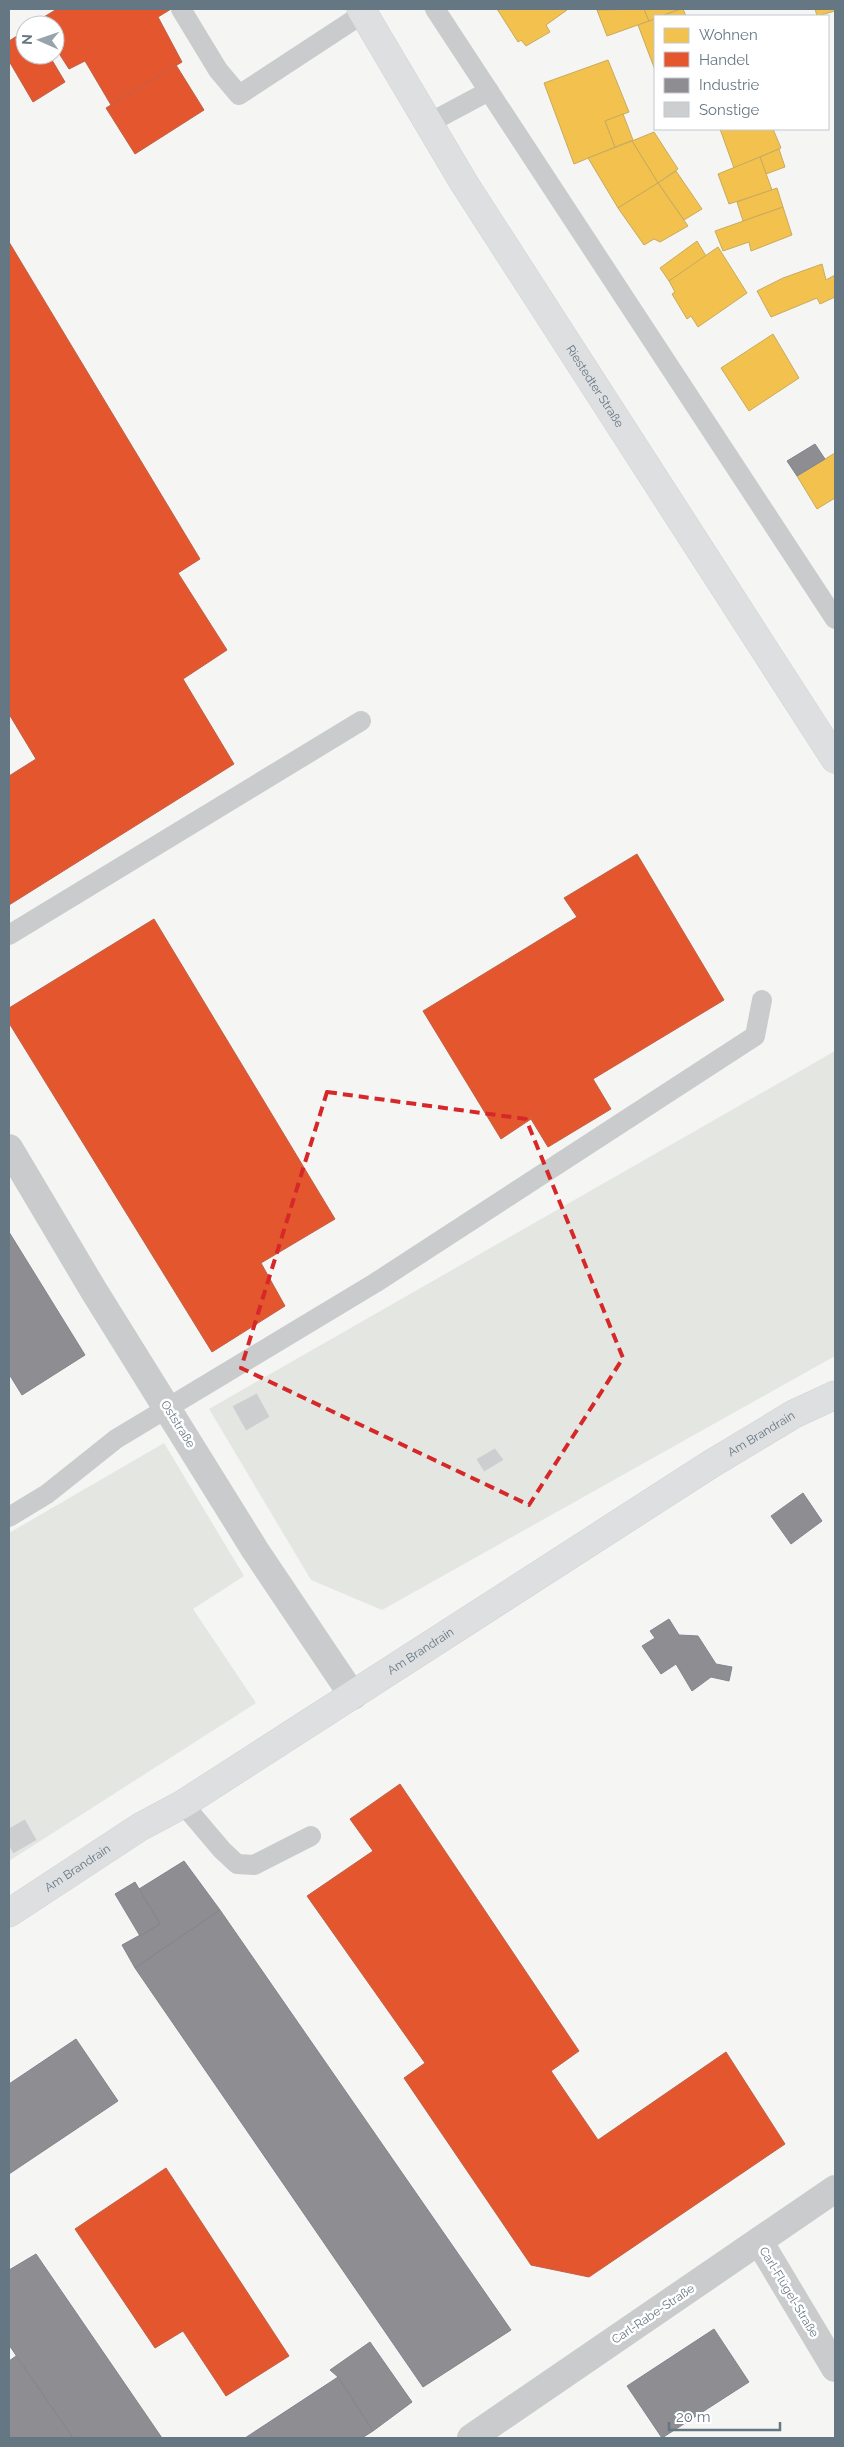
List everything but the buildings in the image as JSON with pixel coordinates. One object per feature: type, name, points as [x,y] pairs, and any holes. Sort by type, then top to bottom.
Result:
[{"type":"main road","name":"Riestedter Straße","points":[[362,11],[429,124],[568,346],[835,759]]},
{"type":"main road","name":"Am Brandrain","points":[[9,1913],[140,1828],[183,1804],[353,1696],[712,1464],[794,1414],[835,1395]]},
{"type":"street","name":"Oststraße","points":[[9,1148],[94,1291],[255,1550],[353,1696]]},
{"type":"street","name":"Carl-Rabe-Straße","points":[[471,2438],[835,2189]]},
{"type":"street","name":"Carl-Flügel-Straße","points":[[759,2241],[835,2368]]},
{"type":"lane","points":[[182,9],[218,70],[239,95],[362,11]]},
{"type":"lane","points":[[435,9],[835,619]]},
{"type":"lane","points":[[429,124],[489,91]]},
{"type":"lane","points":[[9,935],[361,721]]},
{"type":"lane","points":[[9,1517],[48,1494],[116,1439],[167,1406],[375,1283],[755,1036],[762,1000]]},
{"type":"lane","points":[[183,1804],[222,1850],[237,1864],[254,1865],[311,1836]]},
{"type":"highlighted area","points":[[327,1092],[526,1119],[623,1358],[529,1505],[241,1368]]},
{"type":"shaded area","points":[[835,1051],[835,1356],[382,1610],[311,1580],[209,1409]]},
{"type":"shaded area","points":[[164,1443],[244,1576],[193,1609],[256,1703],[9,1861],[9,1533]]}]
